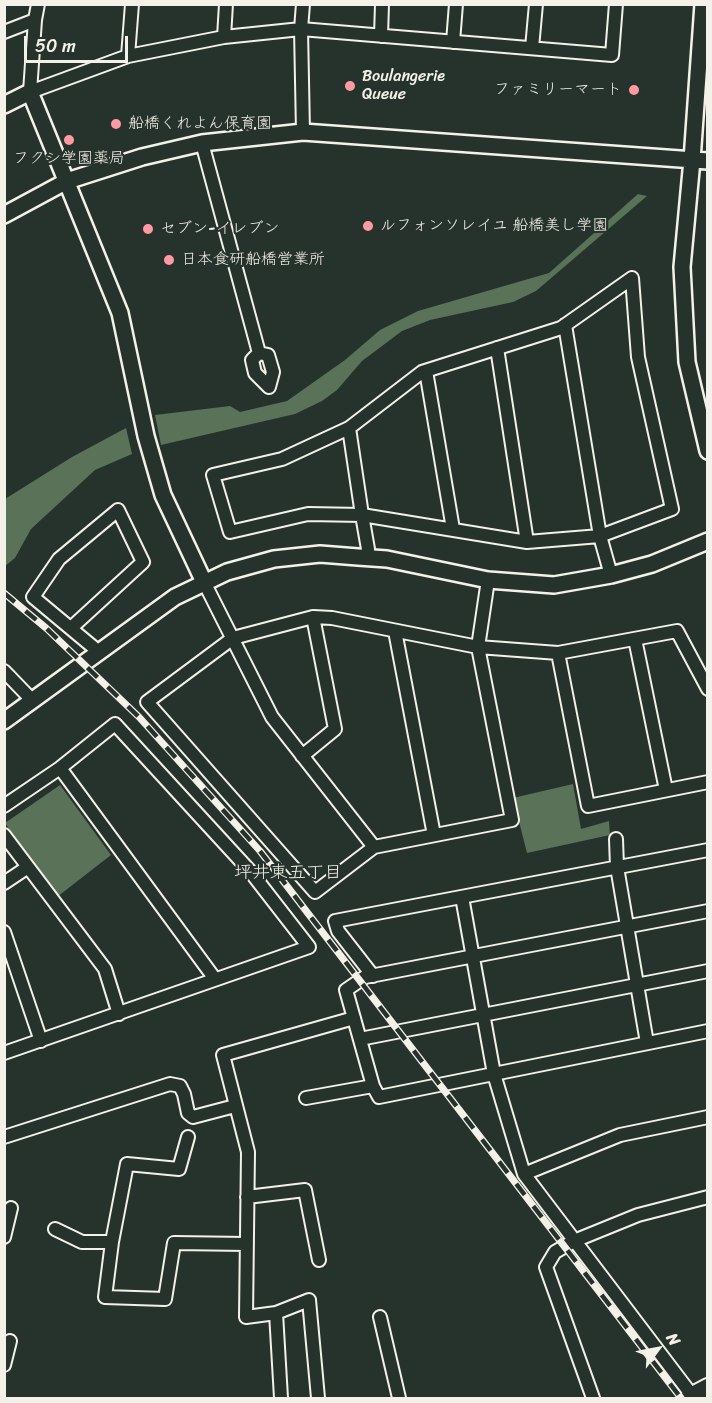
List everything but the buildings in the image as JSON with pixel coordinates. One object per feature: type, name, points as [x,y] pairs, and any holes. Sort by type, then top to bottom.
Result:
[{"type":"street","points":[[38,4],[30,92],[120,313],[146,436],[163,495],[272,717],[374,848]]},
{"type":"street","points":[[128,56],[132,4]]},
{"type":"street","points":[[224,37],[226,4]]},
{"type":"street","points":[[303,4],[301,29],[303,132]]},
{"type":"street","points":[[381,36],[382,4]]},
{"type":"street","points":[[453,42],[456,4]]},
{"type":"street","points":[[532,48],[536,4]]},
{"type":"street","points":[[4,105],[30,92],[128,56],[224,37],[301,29],[612,56],[616,4]]},
{"type":"street","points":[[703,4],[700,160],[682,267],[687,362],[703,412],[708,451]]},
{"type":"street","points":[[4,32],[35,20]]},
{"type":"street","points":[[4,215],[67,182],[142,157],[202,143],[303,132],[700,160]]},
{"type":"street","points":[[202,143],[259,353]]},
{"type":"street","points":[[632,278],[638,357],[672,509],[600,536],[527,542],[362,515],[308,514],[230,532],[213,475],[282,459],[349,428],[426,371],[497,348],[565,325],[632,278]]},
{"type":"street","points":[[565,325],[600,536],[611,575]]},
{"type":"street","points":[[497,348],[527,542]]},
{"type":"street","points":[[426,371],[453,529]]},
{"type":"street","points":[[349,428],[368,549],[367,557]]},
{"type":"street","points":[[71,628],[143,561],[118,510],[59,559],[33,597],[99,652]]},
{"type":"street","points":[[4,721],[175,597],[227,572],[294,556],[320,554],[387,560],[488,580],[554,585],[611,575],[652,564],[708,541]]},
{"type":"street","points":[[488,580],[478,647],[512,820],[374,848],[315,892],[147,702],[233,638],[313,617],[332,618],[478,647],[558,653],[676,631],[708,689]]},
{"type":"street","points":[[302,756],[335,729],[313,617]]},
{"type":"street","points":[[395,631],[434,835]]},
{"type":"street","points":[[635,639],[666,790]]},
{"type":"street","points":[[558,653],[588,806],[708,782]]},
{"type":"street","points":[[4,671],[32,700]]},
{"type":"street","points":[[4,806],[60,768],[115,724],[250,871],[309,946],[4,1053]]},
{"type":"street","points":[[60,768],[215,979]]},
{"type":"street","points":[[4,835],[105,969],[119,1014]]},
{"type":"street","points":[[616,839],[617,867],[647,1043]]},
{"type":"street","points":[[373,976],[338,931],[335,921],[708,850]]},
{"type":"street","points":[[4,883],[28,867]]},
{"type":"street","points":[[462,897],[494,1074],[524,1174],[696,1396]]},
{"type":"street","points":[[708,911],[365,977],[346,990],[373,1086],[379,1097],[708,1031]]},
{"type":"street","points":[[4,932],[41,1041]]},
{"type":"street","points":[[360,1039],[708,971]]},
{"type":"street","points":[[318,1398],[309,1300],[276,1312],[246,1317],[248,1152],[223,1054],[354,1018]]},
{"type":"street","points":[[4,1137],[170,1084],[180,1086],[188,1113],[193,1117],[235,1106]]},
{"type":"street","points":[[306,1098],[373,1086]]},
{"type":"street","points":[[524,1174],[620,1135],[708,1117]]},
{"type":"street","points":[[188,1137],[179,1169],[127,1164],[112,1242],[105,1297],[165,1299],[174,1243],[247,1244]]},
{"type":"street","points":[[247,1197],[305,1190],[319,1260]]},
{"type":"street","points":[[593,1398],[546,1267],[555,1252],[574,1241],[638,1215],[708,1197]]},
{"type":"street","points":[[4,1236],[11,1208]]},
{"type":"street","points":[[55,1229],[82,1242],[112,1242]]},
{"type":"street","points":[[276,1312],[281,1398]]},
{"type":"street","points":[[380,1317],[399,1398]]},
{"type":"street","points":[[4,1365],[10,1341]]},
{"type":"green space","points":[[638,194],[647,196],[536,291],[513,302],[430,320],[402,331],[362,361],[337,390],[322,401],[295,414],[161,445],[155,415],[230,406],[240,412],[287,401],[345,360],[380,330],[418,311],[549,273]]},
{"type":"green space","points":[[126,428],[132,454],[95,470],[31,529],[15,558],[5,566],[5,499],[72,457]]},
{"type":"green space","points":[[573,784],[581,829],[609,821],[610,835],[527,853],[513,798]]},
{"type":"green space","points":[[60,785],[111,855],[57,897],[5,823]]},
{"type":"railway","points":[[4,593],[46,628],[139,717],[260,851],[681,1398]]},
{"type":"place","name":"Boulangerie Queue","points":[[350,86]]},
{"type":"place","name":"ファミリーマート","points":[[634,90]]},
{"type":"place","name":"船橋くれよん保育園","points":[[116,124]]},
{"type":"place","name":"フクシ学園薬局","points":[[69,140]]},
{"type":"place","name":"ルフォンソレイユ 船橋美し学園","points":[[368,226]]},
{"type":"place","name":"セブン-イレブン","points":[[148,229]]},
{"type":"place","name":"日本食研船橋営業所","points":[[169,260]]},
{"type":"district","name":"坪井東五丁目","points":[[288,873]]}]
